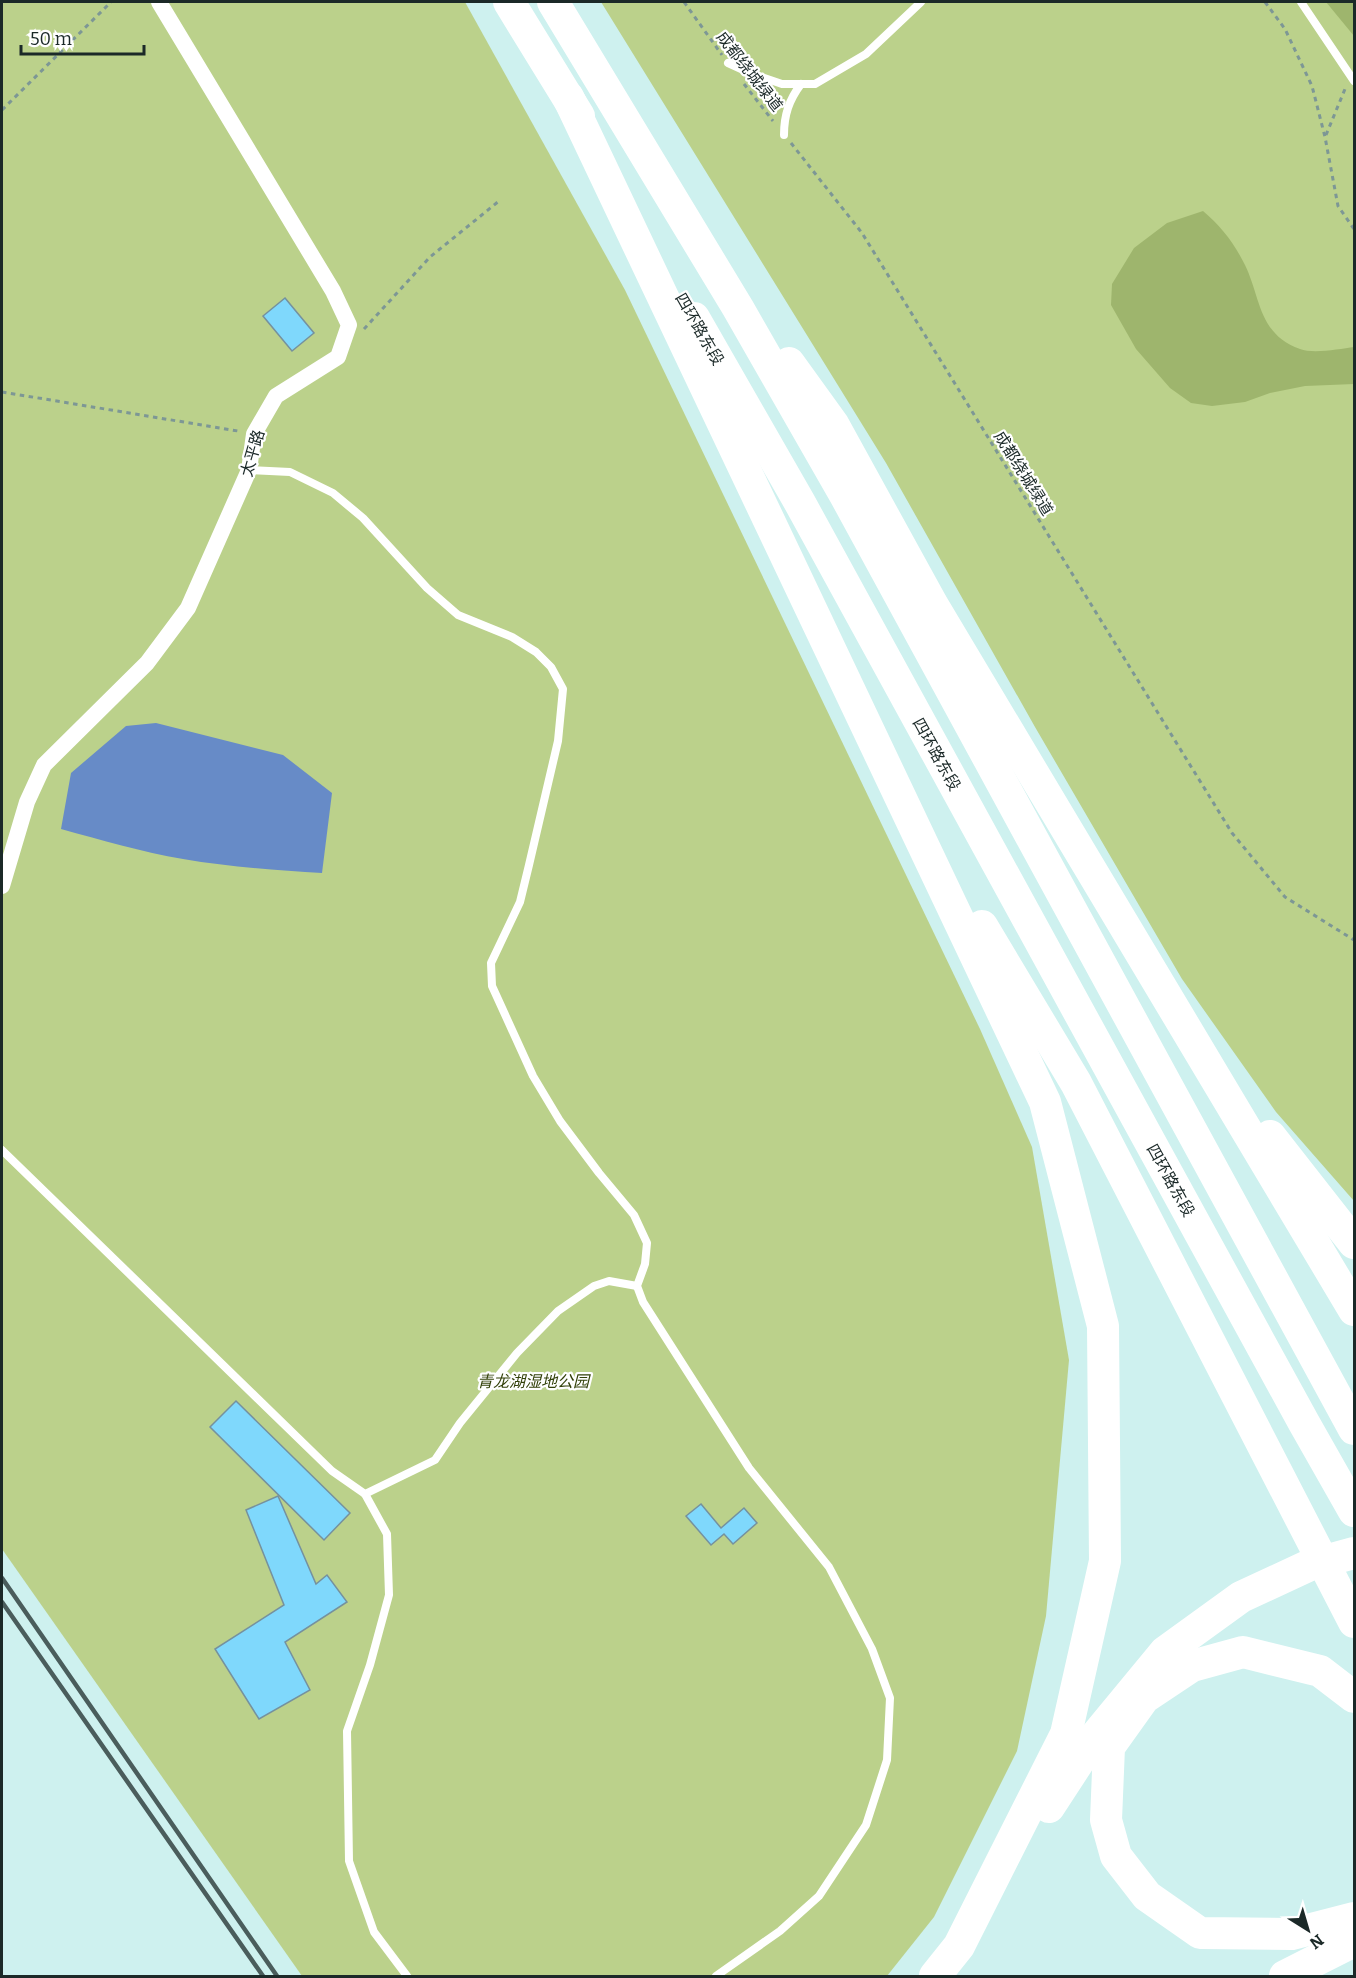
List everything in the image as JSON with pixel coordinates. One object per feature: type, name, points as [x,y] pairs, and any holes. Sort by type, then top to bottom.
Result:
[{"type":"highway","name":"四环路东段","points":[[510,2],[568,97],[800,504],[1354,1511]]},
{"type":"highway","points":[[553,2],[738,308],[844,495],[1354,1429]]},
{"type":"highway","points":[[568,97],[1045,1102],[1103,1326],[1105,1561],[1066,1734],[959,1946]]},
{"type":"highway","points":[[680,210],[833,424],[932,604],[1354,1310]]},
{"type":"highway","points":[[887,768],[1076,1083],[1354,1622]]},
{"type":"highway","points":[[1179,1017],[1354,1243]]},
{"type":"highway","points":[[935,1977],[959,1946],[1094,1738],[1165,1652],[1241,1597],[1310,1565],[1354,1553]]},
{"type":"highway","points":[[1354,1697],[1320,1671],[1243,1652],[1192,1666],[1144,1698],[1109,1747],[1106,1820],[1116,1856],[1147,1896],[1200,1933],[1292,1934],[1354,1918]]},
{"type":"highway","points":[[1285,1977],[1354,1941]]},
{"type":"street","name":"太平路","points":[[2,886],[27,802],[44,765],[147,663],[188,608],[249,470],[254,434],[276,396],[338,357],[349,325],[333,291],[159,2]]},
{"type":"lane","points":[[728,63],[782,84],[815,84],[866,54],[921,2]]},
{"type":"lane","points":[[1302,2],[1353,78]]},
{"type":"lane","points":[[784,135],[784,118],[791,97],[801,84]]},
{"type":"lane","points":[[249,470],[290,472],[333,493],[363,518],[427,588],[458,615],[512,637],[536,652],[551,667],[563,689],[558,741],[529,865],[520,902],[491,963],[492,986],[533,1076],[560,1121],[634,1215],[647,1243],[645,1264],[637,1286],[643,1302],[749,1468],[829,1568],[872,1650],[890,1698],[887,1760],[866,1825],[819,1896],[780,1931],[716,1977]]},
{"type":"lane","points":[[2,1150],[324,1463],[365,1494],[387,1534],[388,1595],[370,1665],[347,1731],[349,1861],[374,1932],[407,1977]]},
{"type":"lane","points":[[365,1494],[435,1460],[460,1423],[517,1353],[558,1311],[594,1286],[609,1281],[637,1286]]},
{"type":"path","points":[[2,110],[111,2]]},
{"type":"path","name":"成都绕城绿道","points":[[684,2],[728,63],[862,233],[1232,833],[1285,897],[1354,940]]},
{"type":"path","points":[[1265,2],[1286,29],[1311,86],[1325,137],[1338,206],[1354,228]]},
{"type":"path","points":[[1325,137],[1353,78]]},
{"type":"path","points":[[361,332],[430,257],[498,201]]},
{"type":"path","points":[[2,392],[254,434]]},
{"type":"green space","name":"青龙湖湿地公园","points":[[2,2],[465,2],[625,290],[980,1029],[1032,1147],[1069,1360],[1046,1616],[1017,1751],[934,1917],[887,1976],[302,1976],[2,1549]]},
{"type":"green space","points":[[601,2],[1354,2],[1354,1201],[1276,1112],[1182,979],[1035,727],[886,463]]},
{"type":"green space","points":[[1326,2],[1354,2],[1354,36]]},
{"type":"green space","points":[[1203,211],[1227,235],[1236,249],[1245,265],[1268,325],[1286,342],[1300,349],[1327,351],[1354,347],[1354,384],[1305,386],[1270,393],[1245,402],[1212,406],[1191,403],[1170,388],[1136,349],[1111,305],[1112,284],[1134,248],[1167,223]]},
{"type":"water","points":[[156,723],[283,755],[332,793],[322,873],[183,859],[61,829],[71,773],[126,726]]},
{"type":"building","points":[[285,298],[314,333],[292,351],[263,316]]},
{"type":"building","points":[[236,1401],[350,1513],[324,1540],[210,1427]]},
{"type":"building","points":[[278,1496],[316,1584],[327,1575],[347,1602],[285,1642],[310,1690],[259,1719],[215,1649],[284,1605],[246,1510]]},
{"type":"building","points":[[701,1504],[721,1528],[744,1508],[757,1523],[733,1544],[724,1534],[711,1545],[686,1516]]},
{"type":"railway","points":[[2,1578],[277,1976]]},
{"type":"railway","points":[[2,1602],[263,1976]]}]
